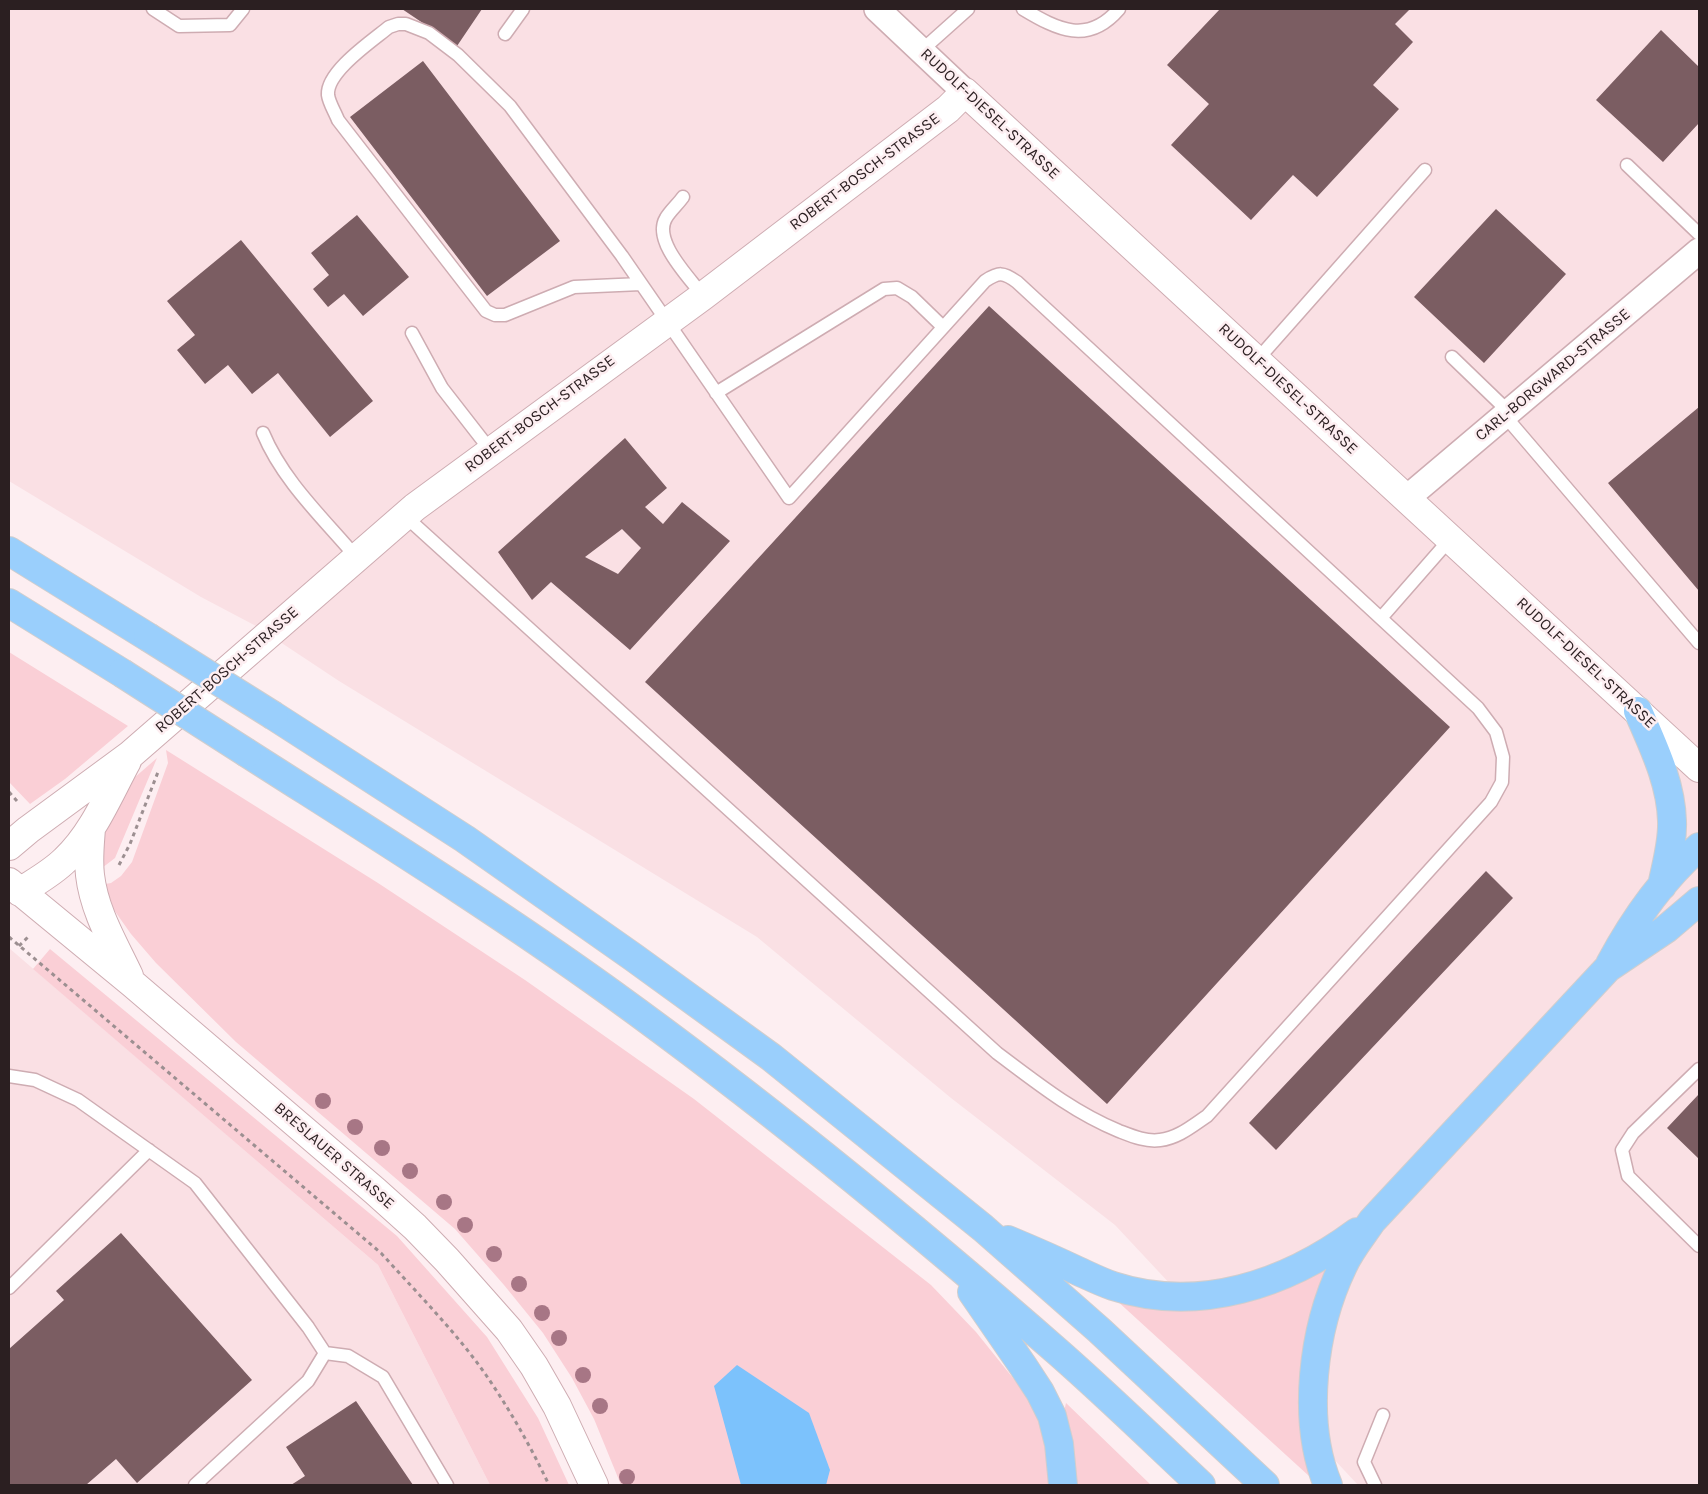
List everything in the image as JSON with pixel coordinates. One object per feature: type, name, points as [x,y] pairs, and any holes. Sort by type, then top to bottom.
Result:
[{"type":"highway","points":[[9,550],[274,716],[465,839],[771,1057],[983,1228],[1099,1330],[1265,1485]]},
{"type":"highway","points":[[9,603],[122,672],[442,878],[610,993],[747,1096],[855,1181],[1060,1354],[1201,1485]]},
{"type":"highway","points":[[1638,711],[1662,769],[1670,797],[1672,822],[1670,848],[1662,886]]},
{"type":"highway","points":[[1608,968],[1626,934],[1662,886],[1699,847]]},
{"type":"highway","points":[[1328,1485],[1317,1446],[1314,1366],[1319,1334],[1343,1264],[1372,1221],[1608,968],[1666,929],[1699,902]]},
{"type":"highway","points":[[983,1228],[1112,1286],[1142,1293],[1184,1297],[1225,1293],[1268,1282],[1301,1268],[1331,1252],[1372,1221]]},
{"type":"highway","points":[[951,1262],[1040,1392],[1052,1416],[1059,1444],[1063,1485]]},
{"type":"street","name":"RUDOLF-DIESEL-STRASSE","points":[[876,9],[1699,768]]},
{"type":"street","name":"ROBERT-BOSCH-STRASSE","points":[[9,846],[130,755],[415,506],[703,296],[948,109],[965,92]]},
{"type":"street","name":"CARL-BORGWARD-STRASSE","points":[[1407,498],[1699,250]]},
{"type":"street","name":"ROBERT-BOSCH-STRASSE","points":[[14,887],[52,871],[65,860],[91,828],[130,755]]},
{"type":"street","points":[[91,828],[89,856],[94,897],[104,924],[133,984]]},
{"type":"street","name":"BRESLAUER STRASSE","points":[[14,887],[133,984],[415,1227],[474,1289],[509,1330],[534,1366],[558,1406],[594,1485]]},
{"type":"lane","points":[[153,9],[179,26],[230,25],[243,9]]},
{"type":"lane","points":[[505,34],[523,9]]},
{"type":"lane","points":[[920,51],[968,9]]},
{"type":"lane","points":[[1023,9],[1062,29],[1081,31],[1098,26],[1120,9]]},
{"type":"lane","points":[[405,516],[998,1054],[1068,1106],[1109,1127],[1137,1138],[1160,1140],[1182,1133],[1207,1116],[1491,802],[1502,782],[1503,757],[1496,732],[1478,708],[1006,274],[995,274],[985,281],[789,498],[622,256],[510,106],[458,55],[429,33],[406,24],[398,24],[389,27],[340,68],[331,81],[328,94],[338,120],[486,312],[495,315],[506,315],[574,286],[641,284]]},
{"type":"lane","points":[[1627,165],[1699,234]]},
{"type":"lane","points":[[1257,360],[1425,170]]},
{"type":"lane","points":[[683,197],[665,219],[662,235],[666,247],[703,296]]},
{"type":"lane","points":[[716,392],[884,289],[897,288],[912,296],[943,327]]},
{"type":"lane","points":[[412,333],[442,388],[491,451]]},
{"type":"lane","points":[[1452,356],[1507,414],[1699,643]]},
{"type":"lane","points":[[263,433],[276,459],[292,483],[356,557]]},
{"type":"lane","points":[[1381,618],[1451,538]]},
{"type":"lane","points":[[1699,1069],[1633,1133],[1622,1150],[1628,1176],[1699,1246]]},
{"type":"lane","points":[[9,1076],[36,1080],[78,1100],[195,1183],[308,1327],[326,1353],[348,1356],[382,1376],[447,1485]]},
{"type":"lane","points":[[9,1288],[149,1150]]},
{"type":"lane","points":[[195,1485],[308,1381],[326,1353]]},
{"type":"lane","points":[[1375,1485],[1364,1462],[1383,1415]]},
{"type":"path","points":[[9,937],[381,1253],[434,1310],[486,1375],[532,1450],[549,1485]]},
{"type":"shaded area","points":[[9,9],[1699,9],[1699,1485],[1358,1485],[1115,1225],[951,1098],[757,937],[339,681],[256,626],[201,597],[9,481]]},
{"type":"shaded area","points":[[9,652],[128,726],[65,779],[30,804],[9,782]]},
{"type":"shaded area","points":[[166,750],[378,883],[525,980],[694,1099],[931,1285],[976,1332],[1029,1398],[1043,1433],[1051,1485],[621,1485],[594,1419],[572,1378],[543,1333],[455,1229],[236,1042],[156,963],[131,934],[114,910],[105,884],[111,883],[121,876],[132,862],[168,763]]},
{"type":"shaded area","points":[[157,758],[115,858],[102,868],[101,844],[105,826],[122,792],[134,778]]},
{"type":"shaded area","points":[[9,948],[378,1265],[490,1485],[9,1485]]},
{"type":"shaded area","points":[[50,949],[397,1236],[487,1337],[538,1418],[569,1485],[490,1485],[378,1265],[33,969]]},
{"type":"shaded area","points":[[1341,1256],[1304,1440],[1309,1476],[1115,1299]]},
{"type":"shaded area","points":[[1066,1403],[1151,1485],[1075,1485],[1064,1412]]},
{"type":"water","points":[[737,1365],[809,1413],[830,1470],[826,1485],[741,1485],[714,1386]]},
{"type":"building","points":[[402,9],[482,9],[457,46]]},
{"type":"building","points":[[1220,9],[1410,9],[1395,24],[1413,42],[1373,85],[1399,109],[1317,197],[1293,175],[1251,220],[1171,145],[1209,104],[1167,65]]},
{"type":"building","points":[[1661,30],[1699,67],[1699,123],[1663,162],[1596,100]]},
{"type":"building","points":[[423,61],[560,241],[487,296],[350,117]]},
{"type":"building","points":[[1496,209],[1566,274],[1484,363],[1414,297]]},
{"type":"building","points":[[357,215],[409,277],[363,316],[344,294],[328,307],[313,289],[329,275],[311,253]]},
{"type":"building","points":[[241,240],[373,401],[330,437],[278,373],[252,394],[228,365],[205,384],[177,350],[195,335],[167,301]]},
{"type":"building","points":[[989,306],[1450,727],[1107,1104],[645,682]]},
{"type":"building","points":[[1699,407],[1699,591],[1608,483]]},
{"type":"building","points":[[625,438],[667,488],[645,507],[663,524],[682,502],[730,541],[630,650],[551,582],[532,600],[498,552]],"holes":[[[622,529],[641,548],[618,574],[585,557]]]},
{"type":"building","points":[[1486,871],[1513,898],[1276,1150],[1249,1123]]},
{"type":"building","points":[[1699,1094],[1699,1159],[1667,1128]]},
{"type":"building","points":[[121,1233],[252,1380],[137,1483],[116,1459],[86,1485],[9,1485],[9,1349],[64,1300],[56,1291]]},
{"type":"building","points":[[356,1401],[413,1485],[291,1485],[305,1476],[286,1447]]}]
